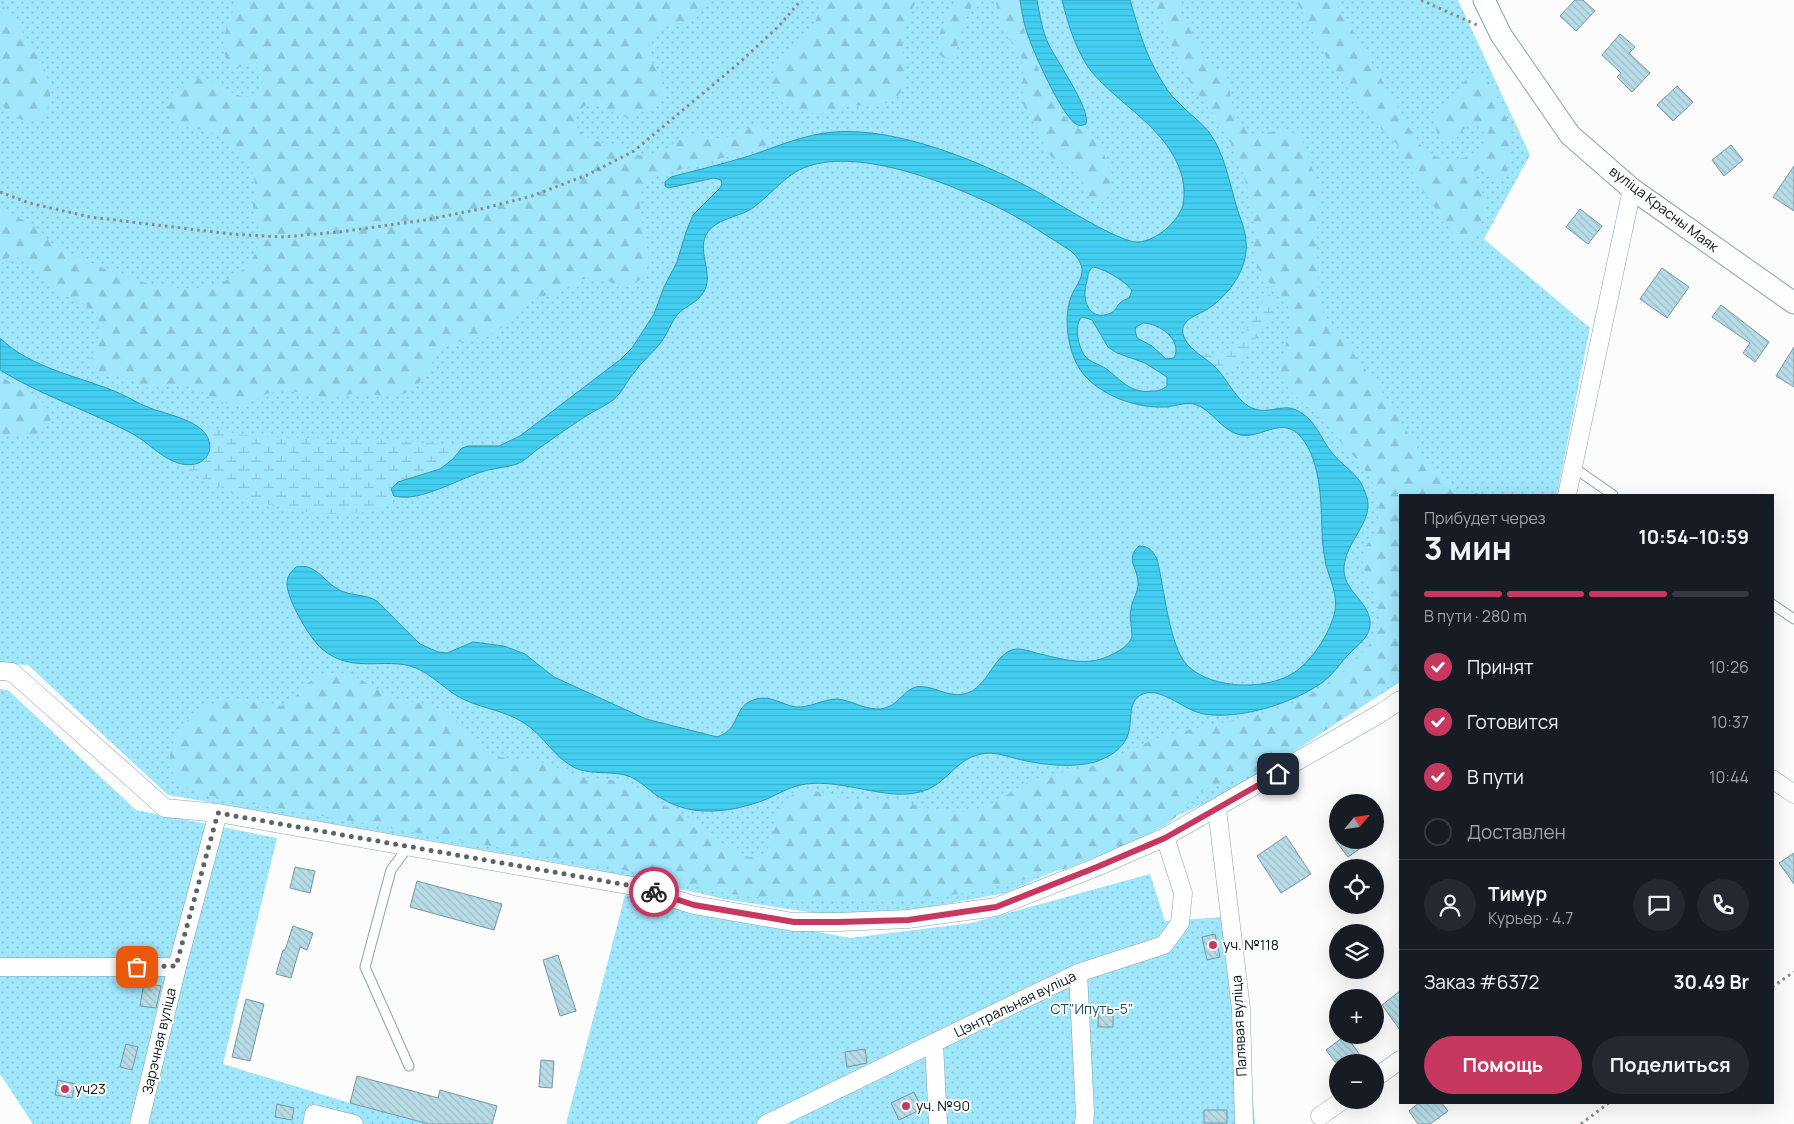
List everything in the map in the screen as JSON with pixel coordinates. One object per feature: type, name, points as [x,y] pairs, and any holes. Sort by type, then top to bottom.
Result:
[{"type":"street","name":"вуліца Красны Маяк","points":[[1484,0],[1501,34],[1570,135],[1632,190],[1794,303]]},
{"type":"street","points":[[1567,494],[1632,190]]},
{"type":"street","points":[[0,671],[12,672],[165,808],[218,813],[633,886],[704,906],[794,922],[908,920],[996,907],[1165,838],[1243,794],[1399,701]]},
{"type":"street","name":"Палявая вуліца","points":[[1216,809],[1241,1009],[1244,1124]]},
{"type":"street","name":"Зарэчная вуліца","points":[[139,1124],[176,966],[218,813]]},
{"type":"street","name":"Цэнтральная вуліца","points":[[766,1124],[934,1044],[1078,972],[1164,945],[1180,923],[1183,894],[1165,838]]},
{"type":"street","points":[[0,967],[176,966]]},
{"type":"street","points":[[1078,972],[1084,1124]]},
{"type":"street","points":[[934,1044],[938,1124]]},
{"type":"street","points":[[1384,1072],[1399,1061]]},
{"type":"street","points":[[1320,1116],[1330,1109]]},
{"type":"street","points":[[313,1119],[354,1124]]},
{"type":"lane","points":[[1573,467],[1612,494]]},
{"type":"lane","points":[[1774,605],[1794,619]]},
{"type":"lane","points":[[408,847],[391,870],[365,967],[409,1066]]},
{"type":"path","points":[[0,192],[29,203],[90,217],[231,234],[282,237],[339,232],[425,220],[480,209],[532,196],[586,175],[634,151],[739,64],[779,26],[801,0]]},
{"type":"path","points":[[1420,0],[1501,34]]},
{"type":"path","points":[[1774,986],[1794,972]]},
{"type":"path","points":[[1580,1124],[1607,1104]]},
{"type":"green space","points":[[0,0],[1458,0],[1530,155],[1484,239],[1590,328],[1557,494],[1399,494],[1399,683],[1230,792],[1006,893],[913,910],[821,914],[724,899],[592,869],[168,795],[28,665],[0,664]]},
{"type":"green space","points":[[240,0],[711,0],[693,20],[688,23],[661,28],[656,31],[651,40],[650,56],[664,82],[664,97],[652,107],[627,117],[616,114],[599,105],[588,105],[577,113],[578,129],[588,138],[645,156],[664,151],[686,137],[724,138],[756,126],[767,129],[769,139],[763,147],[660,175],[645,184],[640,197],[648,249],[648,265],[642,278],[626,287],[608,281],[588,278],[580,280],[562,291],[529,300],[498,331],[444,348],[437,355],[419,383],[412,390],[397,397],[356,393],[324,400],[289,390],[266,394],[247,404],[236,406],[218,401],[197,389],[186,386],[149,388],[120,375],[100,376],[95,374],[89,366],[100,330],[97,317],[89,307],[51,287],[34,266],[23,259],[10,257],[0,264],[0,210],[33,225],[53,244],[64,250],[105,269],[144,283],[185,289],[205,287],[224,281],[246,267],[256,252],[259,240],[253,209],[255,181],[252,170],[240,151],[226,139],[177,123],[168,111],[172,93],[191,80],[208,80],[238,95],[247,97],[257,94],[260,90],[262,76],[256,67],[233,65],[227,60],[224,52],[225,34],[228,24]]},
{"type":"green space","points":[[822,0],[917,0],[904,32],[904,87],[891,101],[879,105],[852,106],[814,113],[797,110],[788,106],[776,95],[772,88],[774,72],[781,60],[811,31]]},
{"type":"green space","points":[[956,0],[975,0],[963,24],[955,55],[946,59],[939,55],[938,42],[946,19]]},
{"type":"green space","points":[[994,0],[1017,0],[1029,46],[1049,92],[1066,118],[1095,140],[1102,150],[1109,169],[1111,185],[1107,198],[1102,202],[1095,202],[1088,196],[1075,169],[1053,158],[1046,150],[1037,127],[1027,114],[1024,106],[1021,57],[1003,29]]},
{"type":"green space","points":[[1153,0],[1175,0],[1205,60],[1214,68],[1226,71],[1234,113],[1249,135],[1287,130],[1301,137],[1319,188],[1317,250],[1319,307],[1385,396],[1419,451],[1453,491],[1478,493],[1399,494],[1399,677],[1392,684],[1300,748],[1267,768],[1204,790],[1193,798],[1166,825],[1123,847],[1068,868],[987,889],[933,898],[891,901],[818,899],[796,901],[724,893],[624,870],[210,796],[190,790],[180,783],[173,773],[170,762],[171,750],[175,738],[182,727],[200,710],[215,703],[231,700],[253,701],[281,706],[292,701],[308,683],[322,675],[346,674],[398,699],[443,710],[455,719],[478,743],[498,756],[541,762],[577,776],[615,780],[635,786],[667,807],[701,825],[732,851],[744,856],[758,857],[766,852],[780,808],[788,798],[801,792],[821,792],[853,801],[896,800],[942,812],[964,812],[987,806],[1027,783],[1042,777],[1100,764],[1162,737],[1285,707],[1329,682],[1367,648],[1377,629],[1378,608],[1376,598],[1365,572],[1363,555],[1364,549],[1376,530],[1379,510],[1377,497],[1370,478],[1362,466],[1324,422],[1288,388],[1282,376],[1281,360],[1291,321],[1288,305],[1257,267],[1249,194],[1234,150],[1225,132],[1194,88],[1174,50]]},
{"type":"green space","points":[[1296,0],[1332,0],[1334,2],[1346,19],[1418,142],[1428,152],[1437,157],[1447,159],[1462,158],[1481,148],[1487,135],[1479,124],[1470,123],[1456,138],[1448,140],[1437,134],[1434,121],[1440,109],[1453,100],[1466,79],[1476,74],[1480,75],[1485,77],[1492,86],[1510,126],[1512,137],[1507,174],[1503,179],[1496,181],[1480,168],[1475,172],[1485,203],[1477,237],[1457,240],[1419,185],[1396,143],[1369,117],[1328,61]]},
{"type":"green space","points":[[0,2],[38,55],[48,79],[49,104],[45,113],[32,121],[15,117],[0,102]]},
{"type":"green space","points":[[1270,294],[1273,302],[1272,312],[1259,334],[1228,372],[1228,383],[1194,349],[1208,354],[1220,353],[1230,348],[1239,340],[1267,295]]},
{"type":"green space","points":[[0,376],[30,393],[48,410],[51,418],[43,430],[30,436],[0,435]]},
{"type":"green space","points":[[186,421],[243,435],[278,438],[373,439],[468,446],[441,469],[393,485],[399,497],[407,498],[364,512],[311,513],[285,509],[236,494],[165,458],[178,463],[210,448],[207,438],[202,432]]},
{"type":"green space","points":[[0,689],[8,690],[136,810],[277,838],[223,1064],[350,1103],[429,1124],[33,1124],[0,1074]]},
{"type":"green space","name":"СТ\"Ипуть-5\"","points":[[1150,874],[1165,921],[1239,916],[1255,1124],[566,1124],[625,895],[850,938],[971,923]]},
{"type":"shaded area","points":[[1020,0],[1037,0],[1047,40],[1078,96],[1086,117],[1086,124],[1078,125],[1072,121],[1050,86],[1027,33]]},
{"type":"shaded area","points":[[1062,0],[1130,0],[1146,50],[1162,81],[1173,97],[1209,132],[1222,157],[1244,231],[1246,251],[1241,271],[1230,289],[1214,304],[1184,324],[1183,334],[1187,343],[1220,372],[1245,404],[1259,410],[1290,408],[1306,416],[1332,453],[1358,479],[1364,490],[1368,503],[1367,512],[1365,520],[1347,553],[1344,571],[1345,579],[1349,586],[1367,611],[1370,626],[1363,640],[1323,682],[1311,690],[1282,703],[1250,712],[1218,715],[1197,712],[1160,694],[1146,693],[1135,700],[1131,711],[1129,731],[1122,746],[1104,758],[1086,764],[1049,764],[986,753],[964,761],[938,784],[920,792],[893,794],[835,784],[806,784],[790,788],[767,799],[745,806],[721,811],[699,811],[686,809],[668,802],[631,777],[616,773],[577,769],[558,755],[524,723],[459,697],[422,671],[398,664],[347,662],[334,657],[317,644],[300,619],[288,592],[289,575],[296,567],[308,567],[341,591],[377,601],[420,644],[438,652],[447,653],[473,642],[504,646],[525,654],[554,677],[646,719],[717,737],[731,728],[748,702],[756,699],[772,699],[796,707],[837,699],[877,709],[890,706],[916,687],[928,687],[958,695],[973,691],[1003,656],[1009,651],[1017,649],[1075,661],[1094,661],[1113,654],[1124,647],[1132,637],[1130,612],[1138,586],[1132,559],[1139,546],[1150,549],[1157,559],[1171,630],[1181,656],[1187,665],[1198,674],[1211,680],[1227,683],[1259,684],[1288,676],[1305,664],[1326,635],[1333,619],[1336,605],[1335,593],[1323,548],[1318,479],[1311,453],[1305,442],[1297,433],[1283,428],[1240,435],[1227,429],[1206,410],[1194,404],[1164,407],[1143,406],[1122,400],[1102,390],[1080,370],[1075,361],[1069,340],[1068,309],[1071,296],[1082,273],[1081,264],[1073,253],[1025,222],[989,203],[940,182],[886,166],[834,161],[803,168],[788,177],[748,211],[722,221],[710,229],[706,235],[703,249],[707,279],[703,293],[677,315],[662,341],[637,369],[616,397],[523,461],[514,465],[477,473],[416,496],[394,496],[391,489],[398,482],[440,469],[453,459],[462,448],[468,446],[499,446],[520,436],[621,359],[632,348],[654,314],[664,287],[677,262],[693,215],[722,184],[721,180],[714,178],[668,188],[665,186],[665,182],[671,177],[739,159],[812,135],[834,132],[858,132],[884,135],[937,148],[988,168],[1034,190],[1102,229],[1129,241],[1145,241],[1165,230],[1176,218],[1183,205],[1184,197],[1183,180],[1174,157],[1154,130],[1091,71],[1077,46]],"holes":[[[1093,267],[1114,276],[1132,291],[1129,298],[1121,302],[1111,313],[1097,315],[1088,307],[1085,288],[1088,273]],[[1083,317],[1092,320],[1108,347],[1117,353],[1145,363],[1167,377],[1167,386],[1156,391],[1133,389],[1106,368],[1088,359],[1082,351],[1078,340],[1077,328],[1080,319]],[[1143,323],[1162,329],[1168,334],[1175,345],[1174,358],[1166,359],[1152,346],[1137,338],[1136,327]]]},
{"type":"shaded area","points":[[0,338],[13,349],[41,365],[104,387],[146,406],[196,425],[208,438],[210,448],[208,454],[199,463],[186,465],[178,463],[133,434],[16,379],[0,370]]},
{"type":"building","points":[[1575,0],[1583,0],[1595,11],[1576,31],[1560,16]]},
{"type":"building","points":[[1620,34],[1635,47],[1629,53],[1650,73],[1632,92],[1617,77],[1621,73],[1602,55]]},
{"type":"building","points":[[1677,86],[1693,102],[1673,121],[1657,105]]},
{"type":"building","points":[[1731,145],[1743,160],[1724,176],[1712,160]]},
{"type":"building","points":[[1794,166],[1794,211],[1773,197]]},
{"type":"building","points":[[1580,209],[1602,226],[1588,244],[1566,227]]},
{"type":"building","points":[[1662,268],[1689,287],[1667,318],[1640,299]]},
{"type":"building","points":[[1721,305],[1769,342],[1755,362],[1743,353],[1750,343],[1712,317]]},
{"type":"building","points":[[1794,347],[1794,387],[1776,376]]},
{"type":"building","points":[[1286,836],[1311,874],[1281,893],[1257,856]]},
{"type":"building","points":[[1342,849],[1359,849],[1348,857]]},
{"type":"building","points":[[1794,853],[1794,884],[1779,863]]},
{"type":"building","points":[[295,867],[315,871],[310,893],[290,888]]},
{"type":"building","points":[[417,881],[502,904],[494,930],[410,907]]},
{"type":"building","points":[[293,926],[313,933],[307,950],[300,947],[291,978],[276,974]]},
{"type":"building","name":"уч. №118","points":[[1215,934],[1220,957],[1207,960],[1202,937]]},
{"type":"building","points":[[558,955],[576,1011],[560,1016],[543,960]]},
{"type":"building","points":[[144,983],[161,986],[156,1008],[140,1006]]},
{"type":"building","points":[[1399,992],[1399,1029],[1384,1008],[1384,1003]]},
{"type":"building","points":[[246,999],[264,1004],[250,1061],[232,1057]]},
{"type":"building","points":[[1099,1007],[1113,1008],[1113,1027],[1098,1027]]},
{"type":"building","points":[[126,1044],[138,1047],[132,1070],[120,1067]]},
{"type":"building","points":[[1334,1044],[1352,1044],[1359,1054],[1329,1054],[1326,1050]]},
{"type":"building","points":[[865,1049],[867,1063],[847,1067],[845,1052]]},
{"type":"building","points":[[541,1060],[554,1061],[552,1088],[539,1087]]},
{"type":"building","points":[[357,1076],[438,1098],[440,1090],[497,1106],[492,1124],[429,1124],[350,1103]]},
{"type":"building","name":"уч23","points":[[58,1080],[75,1084],[72,1098],[55,1095]]},
{"type":"building","name":"уч. №90","points":[[914,1092],[922,1109],[899,1120],[891,1103]]},
{"type":"building","points":[[277,1104],[294,1108],[292,1120],[275,1117]]},
{"type":"building","points":[[1418,1104],[1443,1104],[1448,1111],[1430,1124],[1418,1124],[1409,1111]]},
{"type":"building","points":[[1204,1110],[1227,1110],[1227,1123],[1204,1123]]},
{"type":"way so far","points":[[137,967],[176,966],[218,813],[633,886],[654,892]]},
{"type":"place","name":"уч. №118","points":[[1213,945]]},
{"type":"place","name":"уч23","points":[[65,1089]]},
{"type":"place","name":"уч. №90","points":[[906,1106]]},
{"type":"route","points":[[654,892],[694,905],[794,922],[908,920],[996,907],[1165,838],[1278,774]]}]
